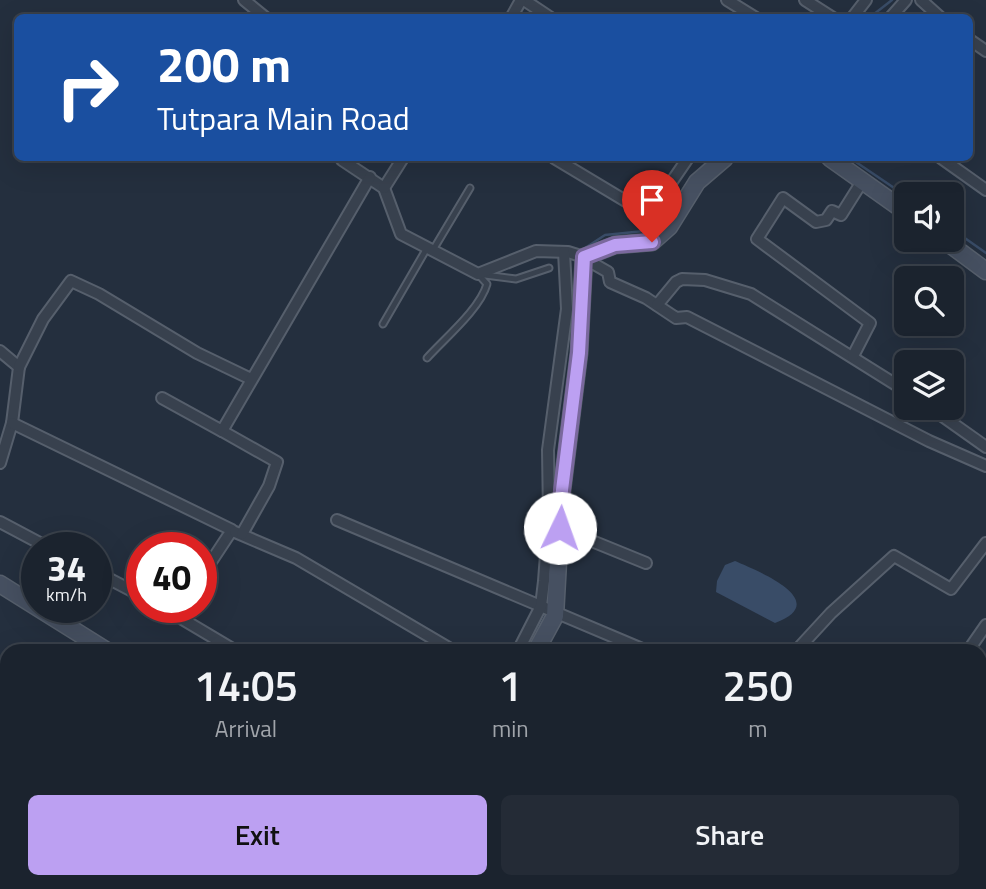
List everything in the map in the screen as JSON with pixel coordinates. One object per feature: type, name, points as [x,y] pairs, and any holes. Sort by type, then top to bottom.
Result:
[{"type":"street","points":[[244,0],[261,14]]},
{"type":"street","points":[[523,0],[545,14]]},
{"type":"street","points":[[727,0],[750,14]]},
{"type":"street","points":[[805,0],[827,14]]},
{"type":"street","points":[[855,14],[866,0]]},
{"type":"street","points":[[894,14],[906,0]]},
{"type":"street","points":[[921,0],[937,14]]},
{"type":"street","points":[[344,161],[384,188],[401,234],[478,274],[536,251],[575,256],[608,272],[610,282],[657,305],[676,318],[687,317],[882,418],[984,465],[986,448],[948,420]]},
{"type":"street","points":[[384,188],[401,161]]},
{"type":"street","points":[[559,161],[667,226]]},
{"type":"street","points":[[651,216],[686,161]]},
{"type":"street","points":[[575,256],[615,245],[652,242],[667,226],[697,182],[722,161]]},
{"type":"street","points":[[834,161],[894,203]]},
{"type":"street","points":[[945,161],[986,190]]},
{"type":"street","points":[[222,431],[370,177]]},
{"type":"street","points":[[853,356],[870,323],[757,239],[783,198],[816,222],[826,220],[832,211],[841,215],[863,180]]},
{"type":"street","points":[[960,252],[986,271]]},
{"type":"street","points":[[538,644],[548,609],[560,528],[562,490],[579,353],[575,256]]},
{"type":"street","points":[[523,644],[548,609],[548,450],[575,256]]},
{"type":"street","points":[[657,305],[676,282],[682,279],[705,280],[751,294],[894,383]]},
{"type":"street","points":[[0,463],[12,423],[19,367],[44,319],[72,281],[99,294],[197,353],[251,379]]},
{"type":"street","points":[[0,351],[19,367]]},
{"type":"street","points":[[162,398],[277,462],[269,486],[217,558]]},
{"type":"street","points":[[12,423],[296,558],[442,644]]},
{"type":"street","points":[[337,520],[630,644]]},
{"type":"street","points":[[0,522],[21,533]]},
{"type":"street","points":[[560,528],[646,563]]},
{"type":"street","points":[[802,644],[831,613],[894,556],[951,589],[986,543]]},
{"type":"street","points":[[0,584],[96,644]]},
{"type":"street","points":[[196,623],[226,644]]},
{"type":"street","points":[[973,644],[986,625]]},
{"type":"lane","points":[[383,324],[470,188]]},
{"type":"lane","points":[[478,274],[516,279],[549,268]]},
{"type":"lane","points":[[426,358],[485,292],[487,284],[478,274]]},
{"type":"water","points":[[735,561],[785,587],[794,596],[797,605],[791,614],[775,623],[716,592],[717,581],[725,565]]},
{"type":"waterway","points":[[874,14],[892,0]]},
{"type":"waterway","points":[[697,172],[708,161]]},
{"type":"waterway","points":[[854,161],[894,188]]},
{"type":"waterway","points":[[661,220],[690,179]]},
{"type":"waterway","points":[[579,252],[605,235],[654,230],[658,225]]},
{"type":"waterway","points":[[964,237],[986,253]]},
{"type":"waterway","points":[[537,632],[547,613]]},
{"type":"waterway","points":[[775,889],[780,889]]},
{"type":"route","points":[[560,528],[562,490],[579,353],[584,257],[615,245],[652,242]]}]
